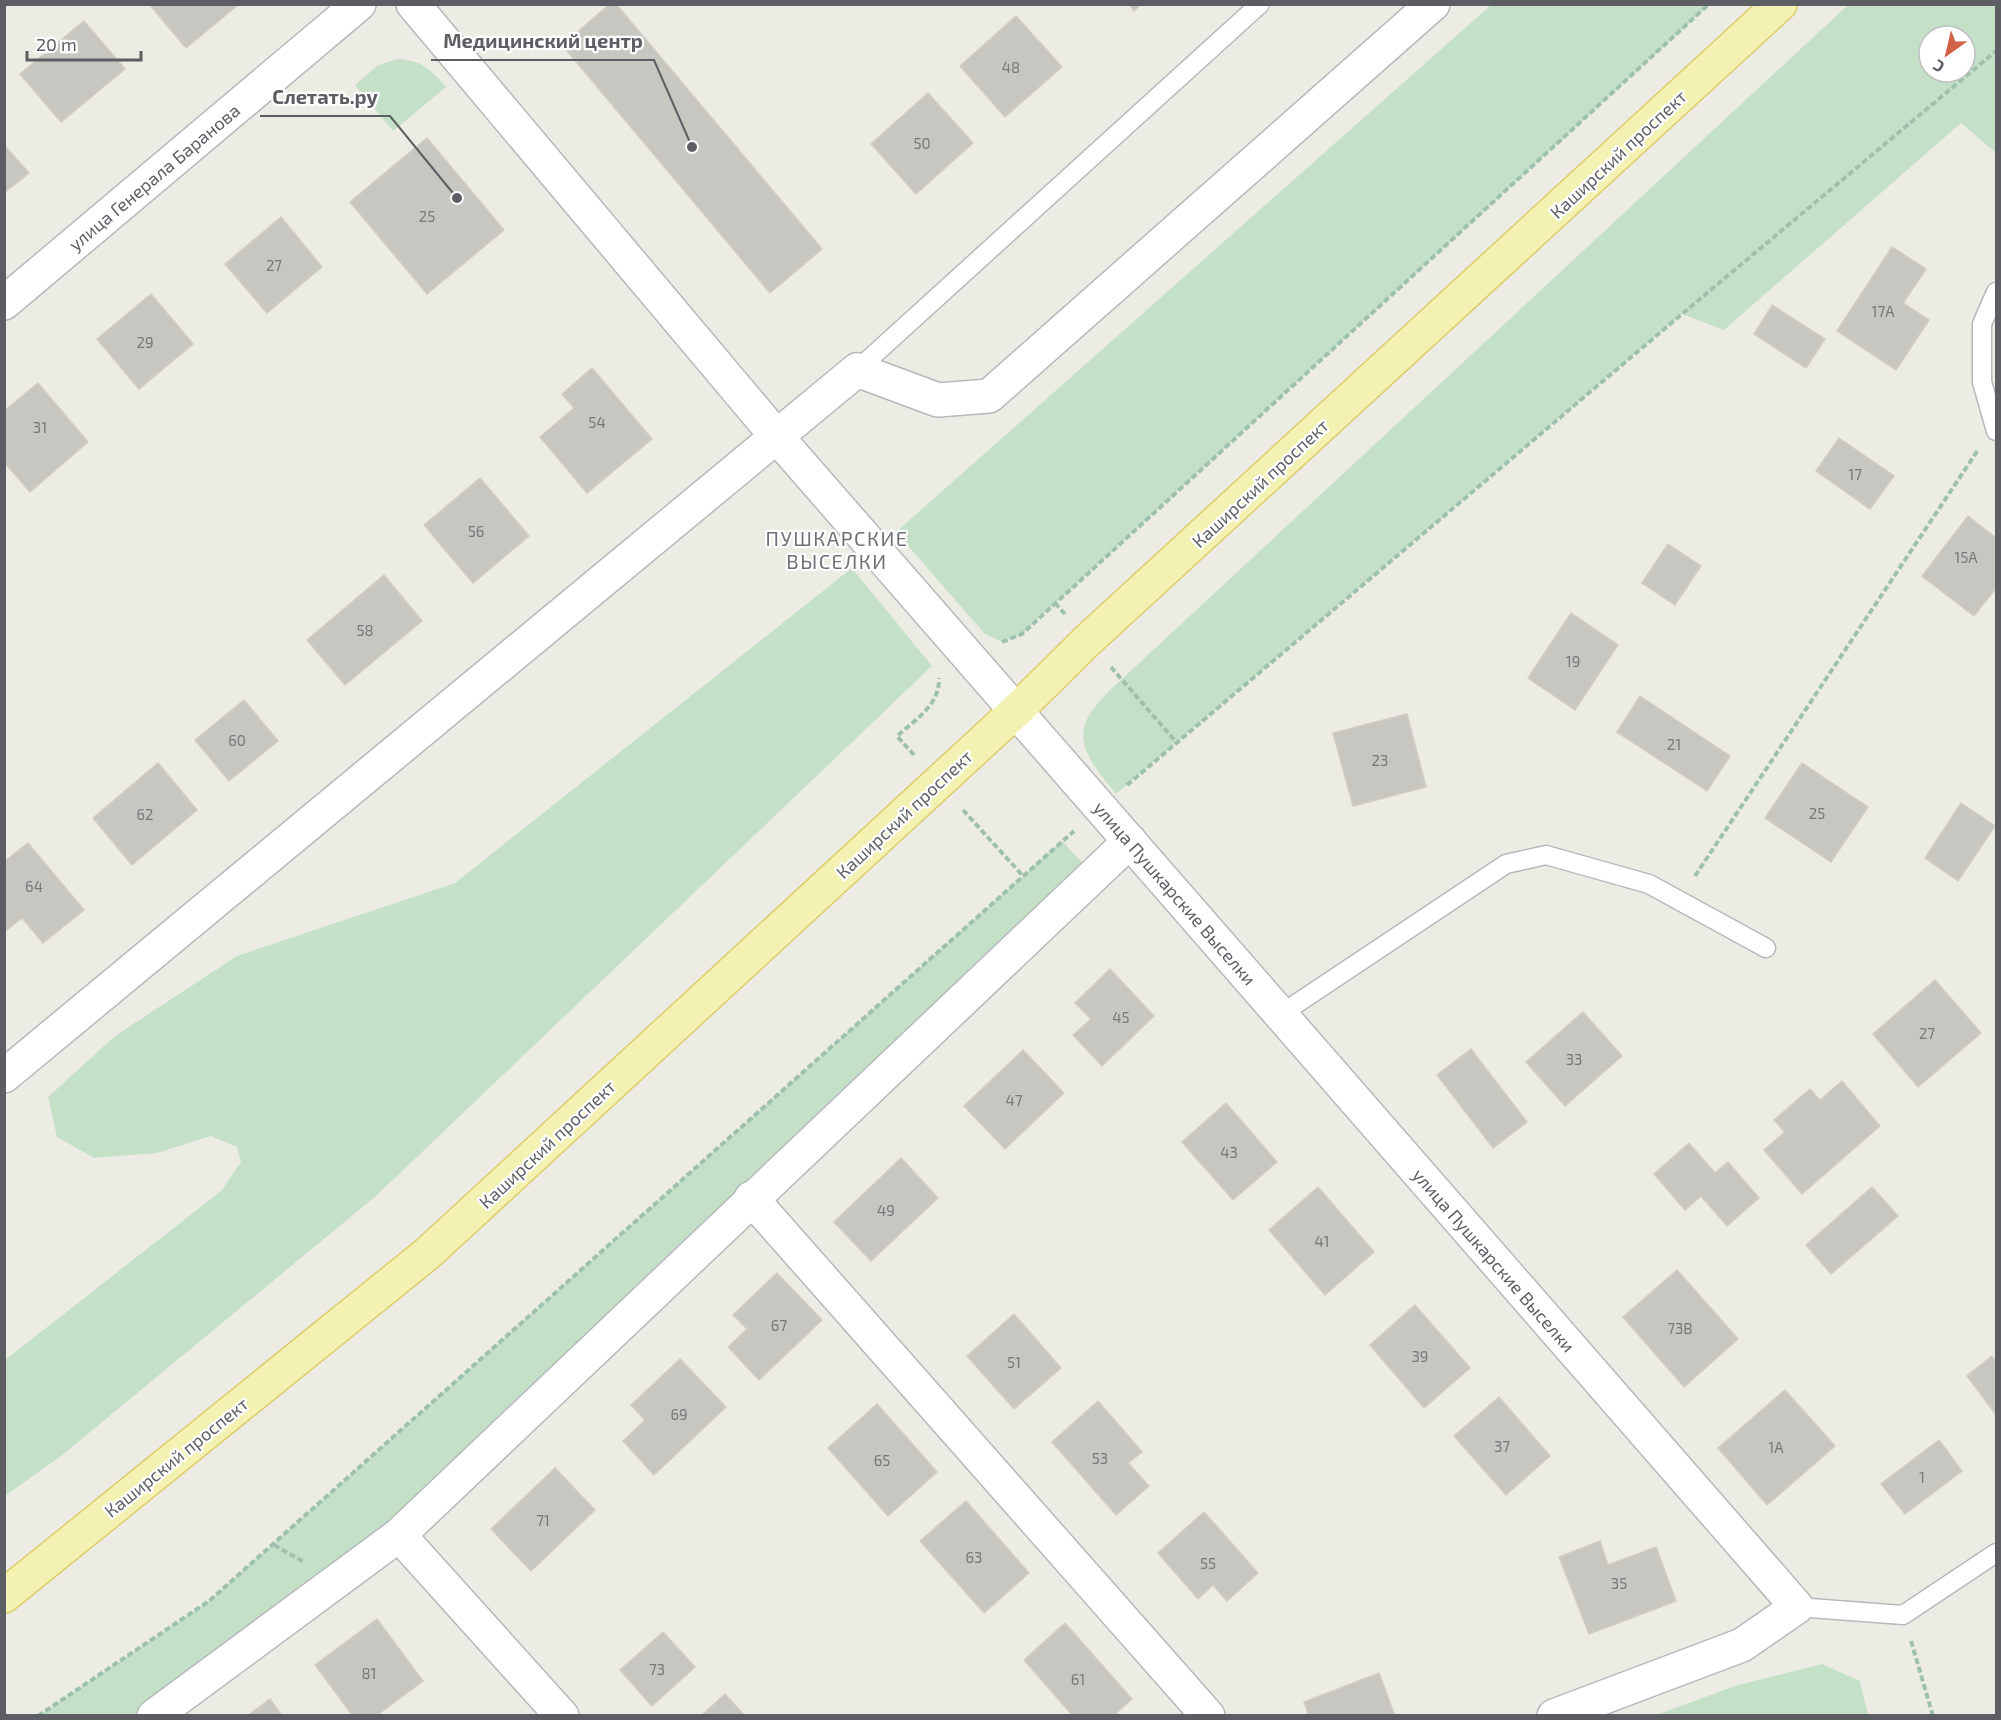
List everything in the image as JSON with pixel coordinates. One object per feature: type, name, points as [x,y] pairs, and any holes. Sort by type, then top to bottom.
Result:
[{"type":"main road","name":"Каширский проспект","points":[[4,1596],[428,1253],[1017,710],[1088,640],[1780,4]]},
{"type":"street","name":"улица Генерала Баранова","points":[[4,303],[359,4]]},
{"type":"street","name":"улица Пушкарские Выселки","points":[[413,4],[778,438],[1797,1607]]},
{"type":"street","points":[[4,1076],[778,438],[857,370],[938,400],[989,396],[1433,4]]},
{"type":"street","points":[[154,1716],[399,1535],[751,1198],[1130,841]]},
{"type":"street","points":[[751,1198],[1208,1716]]},
{"type":"street","points":[[399,1535],[562,1716]]},
{"type":"street","points":[[1554,1716],[1742,1644],[1797,1607]]},
{"type":"lane","points":[[857,370],[1260,4]]},
{"type":"lane","points":[[1995,429],[1982,382],[1982,324],[1996,292]]},
{"type":"lane","points":[[1281,1014],[1506,864],[1546,855],[1649,884],[1766,948]]},
{"type":"lane","points":[[1797,1607],[1903,1615],[1996,1552]]},
{"type":"path","points":[[38,1716],[209,1601],[1101,807],[1996,51]]},
{"type":"path","points":[[1678,901],[1995,429]]},
{"type":"path","points":[[1056,603],[1177,743]]},
{"type":"path","points":[[1903,1615],[1933,1716]]},
{"type":"green space","points":[[1491,5],[1709,5],[1022,634],[1002,642],[985,634],[896,532]]},
{"type":"green space","points":[[1848,5],[1996,5],[1996,153],[1961,123],[1724,330],[1682,314],[1116,794],[1090,758],[1083,738],[1088,717],[1109,691]]},
{"type":"green space","points":[[397,59],[419,64],[435,75],[446,87],[393,131],[355,85],[377,66]]},
{"type":"green space","points":[[852,568],[932,666],[376,1196],[61,1456],[5,1496],[5,1360],[221,1191],[241,1162],[237,1147],[211,1136],[157,1153],[94,1158],[57,1137],[48,1097],[115,1036],[237,956],[455,883]]},
{"type":"green space","points":[[1062,841],[1093,874],[399,1535],[154,1715],[38,1716],[209,1601]]},
{"type":"green space","points":[[1822,1664],[1860,1681],[1868,1715],[1656,1715],[1735,1686]]},
{"type":"building","points":[[149,4],[239,4],[186,48]]},
{"type":"building","points":[[610,4],[616,4],[822,249],[770,293],[562,45]]},
{"type":"building","points":[[1129,4],[1141,4],[1134,11]]},
{"type":"building","points":[[1016,16],[1062,67],[1005,117],[960,66]]},
{"type":"building","points":[[84,21],[125,69],[61,122],[20,74]]},
{"type":"building","points":[[928,93],[973,143],[916,194],[871,144]]},
{"type":"building","points":[[427,138],[504,230],[427,294],[350,202]]},
{"type":"building","points":[[4,145],[29,173],[4,193]]},
{"type":"building","points":[[281,217],[322,267],[267,313],[225,264]]},
{"type":"building","points":[[1892,247],[1926,269],[1903,303],[1929,320],[1896,370],[1837,331]]},
{"type":"building","points":[[151,294],[193,344],[139,389],[97,339]]},
{"type":"building","points":[[1772,305],[1825,339],[1806,368],[1754,334]]},
{"type":"building","points":[[592,368],[652,439],[587,493],[540,437],[574,408],[562,394]]},
{"type":"building","points":[[38,383],[88,442],[30,492],[4,462],[4,411]]},
{"type":"building","points":[[1839,438],[1894,476],[1870,509],[1816,471]]},
{"type":"building","points":[[480,478],[529,536],[473,583],[424,525]]},
{"type":"building","points":[[1968,516],[1996,538],[1996,588],[1974,616],[1922,576]]},
{"type":"building","points":[[1668,544],[1701,566],[1675,605],[1642,583]]},
{"type":"building","points":[[384,575],[422,621],[345,685],[307,640]]},
{"type":"building","points":[[1571,613],[1618,645],[1575,710],[1528,678]]},
{"type":"building","points":[[1640,696],[1730,756],[1707,791],[1617,732]]},
{"type":"building","points":[[244,700],[278,741],[229,781],[195,740]]},
{"type":"building","points":[[1407,714],[1426,787],[1353,806],[1333,733]]},
{"type":"building","points":[[158,763],[197,810],[132,865],[93,818]]},
{"type":"building","points":[[1802,763],[1868,807],[1831,862],[1765,818]]},
{"type":"building","points":[[1961,803],[1995,826],[1958,881],[1925,858]]},
{"type":"building","points":[[28,843],[84,910],[43,943],[22,918],[4,932],[4,862]]},
{"type":"building","points":[[1110,969],[1154,1016],[1102,1066],[1073,1035],[1091,1019],[1075,1003]]},
{"type":"building","points":[[1935,980],[1981,1033],[1918,1087],[1873,1034]]},
{"type":"building","points":[[1583,1012],[1622,1056],[1565,1106],[1526,1062]]},
{"type":"building","points":[[1471,1049],[1527,1122],[1493,1148],[1437,1075]]},
{"type":"building","points":[[1023,1050],[1064,1093],[1005,1149],[964,1106]]},
{"type":"building","points":[[1842,1081],[1880,1126],[1802,1194],[1764,1150],[1785,1132],[1774,1120],[1810,1089],[1820,1100]]},
{"type":"building","points":[[1226,1103],[1277,1162],[1233,1200],[1182,1142]]},
{"type":"building","points":[[1689,1143],[1715,1173],[1728,1162],[1759,1198],[1727,1226],[1701,1196],[1685,1210],[1654,1174]]},
{"type":"building","points":[[901,1158],[938,1198],[871,1261],[834,1222]]},
{"type":"building","points":[[1318,1187],[1374,1252],[1325,1295],[1269,1230]]},
{"type":"building","points":[[1872,1187],[1898,1216],[1831,1274],[1806,1245]]},
{"type":"building","points":[[1677,1270],[1738,1339],[1684,1387],[1623,1317]]},
{"type":"building","points":[[777,1273],[822,1320],[759,1380],[728,1347],[747,1329],[733,1315]]},
{"type":"building","points":[[1415,1305],[1470,1368],[1424,1408],[1370,1345]]},
{"type":"building","points":[[1014,1314],[1061,1368],[1014,1409],[967,1356]]},
{"type":"building","points":[[1992,1356],[1996,1363],[1996,1415],[1967,1376]]},
{"type":"building","points":[[680,1359],[726,1407],[654,1475],[623,1441],[645,1420],[631,1405]]},
{"type":"building","points":[[1785,1390],[1835,1446],[1767,1505],[1718,1448]]},
{"type":"building","points":[[1499,1397],[1550,1456],[1506,1495],[1454,1436]]},
{"type":"building","points":[[1098,1401],[1142,1452],[1128,1463],[1149,1486],[1116,1515],[1052,1442]]},
{"type":"building","points":[[877,1404],[937,1472],[888,1516],[828,1448]]},
{"type":"building","points":[[1939,1440],[1962,1471],[1905,1514],[1881,1484]]},
{"type":"building","points":[[555,1468],[595,1510],[531,1571],[491,1529]]},
{"type":"building","points":[[966,1501],[1029,1573],[984,1613],[920,1541]]},
{"type":"building","points":[[1204,1512],[1258,1573],[1227,1601],[1213,1585],[1198,1599],[1158,1553]]},
{"type":"building","points":[[1600,1541],[1608,1565],[1656,1547],[1676,1601],[1589,1634],[1559,1557]]},
{"type":"building","points":[[377,1619],[423,1681],[376,1716],[353,1716],[315,1665]]},
{"type":"building","points":[[1065,1623],[1132,1699],[1113,1716],[1073,1716],[1024,1660]]},
{"type":"building","points":[[663,1632],[695,1667],[652,1706],[620,1670]]},
{"type":"building","points":[[1379,1673],[1395,1716],[1309,1716],[1304,1702]]},
{"type":"building","points":[[725,1694],[745,1716],[701,1716]]},
{"type":"building","points":[[270,1699],[282,1716],[247,1716]]},
{"type":"place","name":"Медицинский центр","points":[[692,147]]},
{"type":"place","name":"Слетать.ру","points":[[457,198]]},
{"type":"district","name":"ПУШКАРСКИЕ ВЫСЕЛКИ","points":[[837,550]]}]
